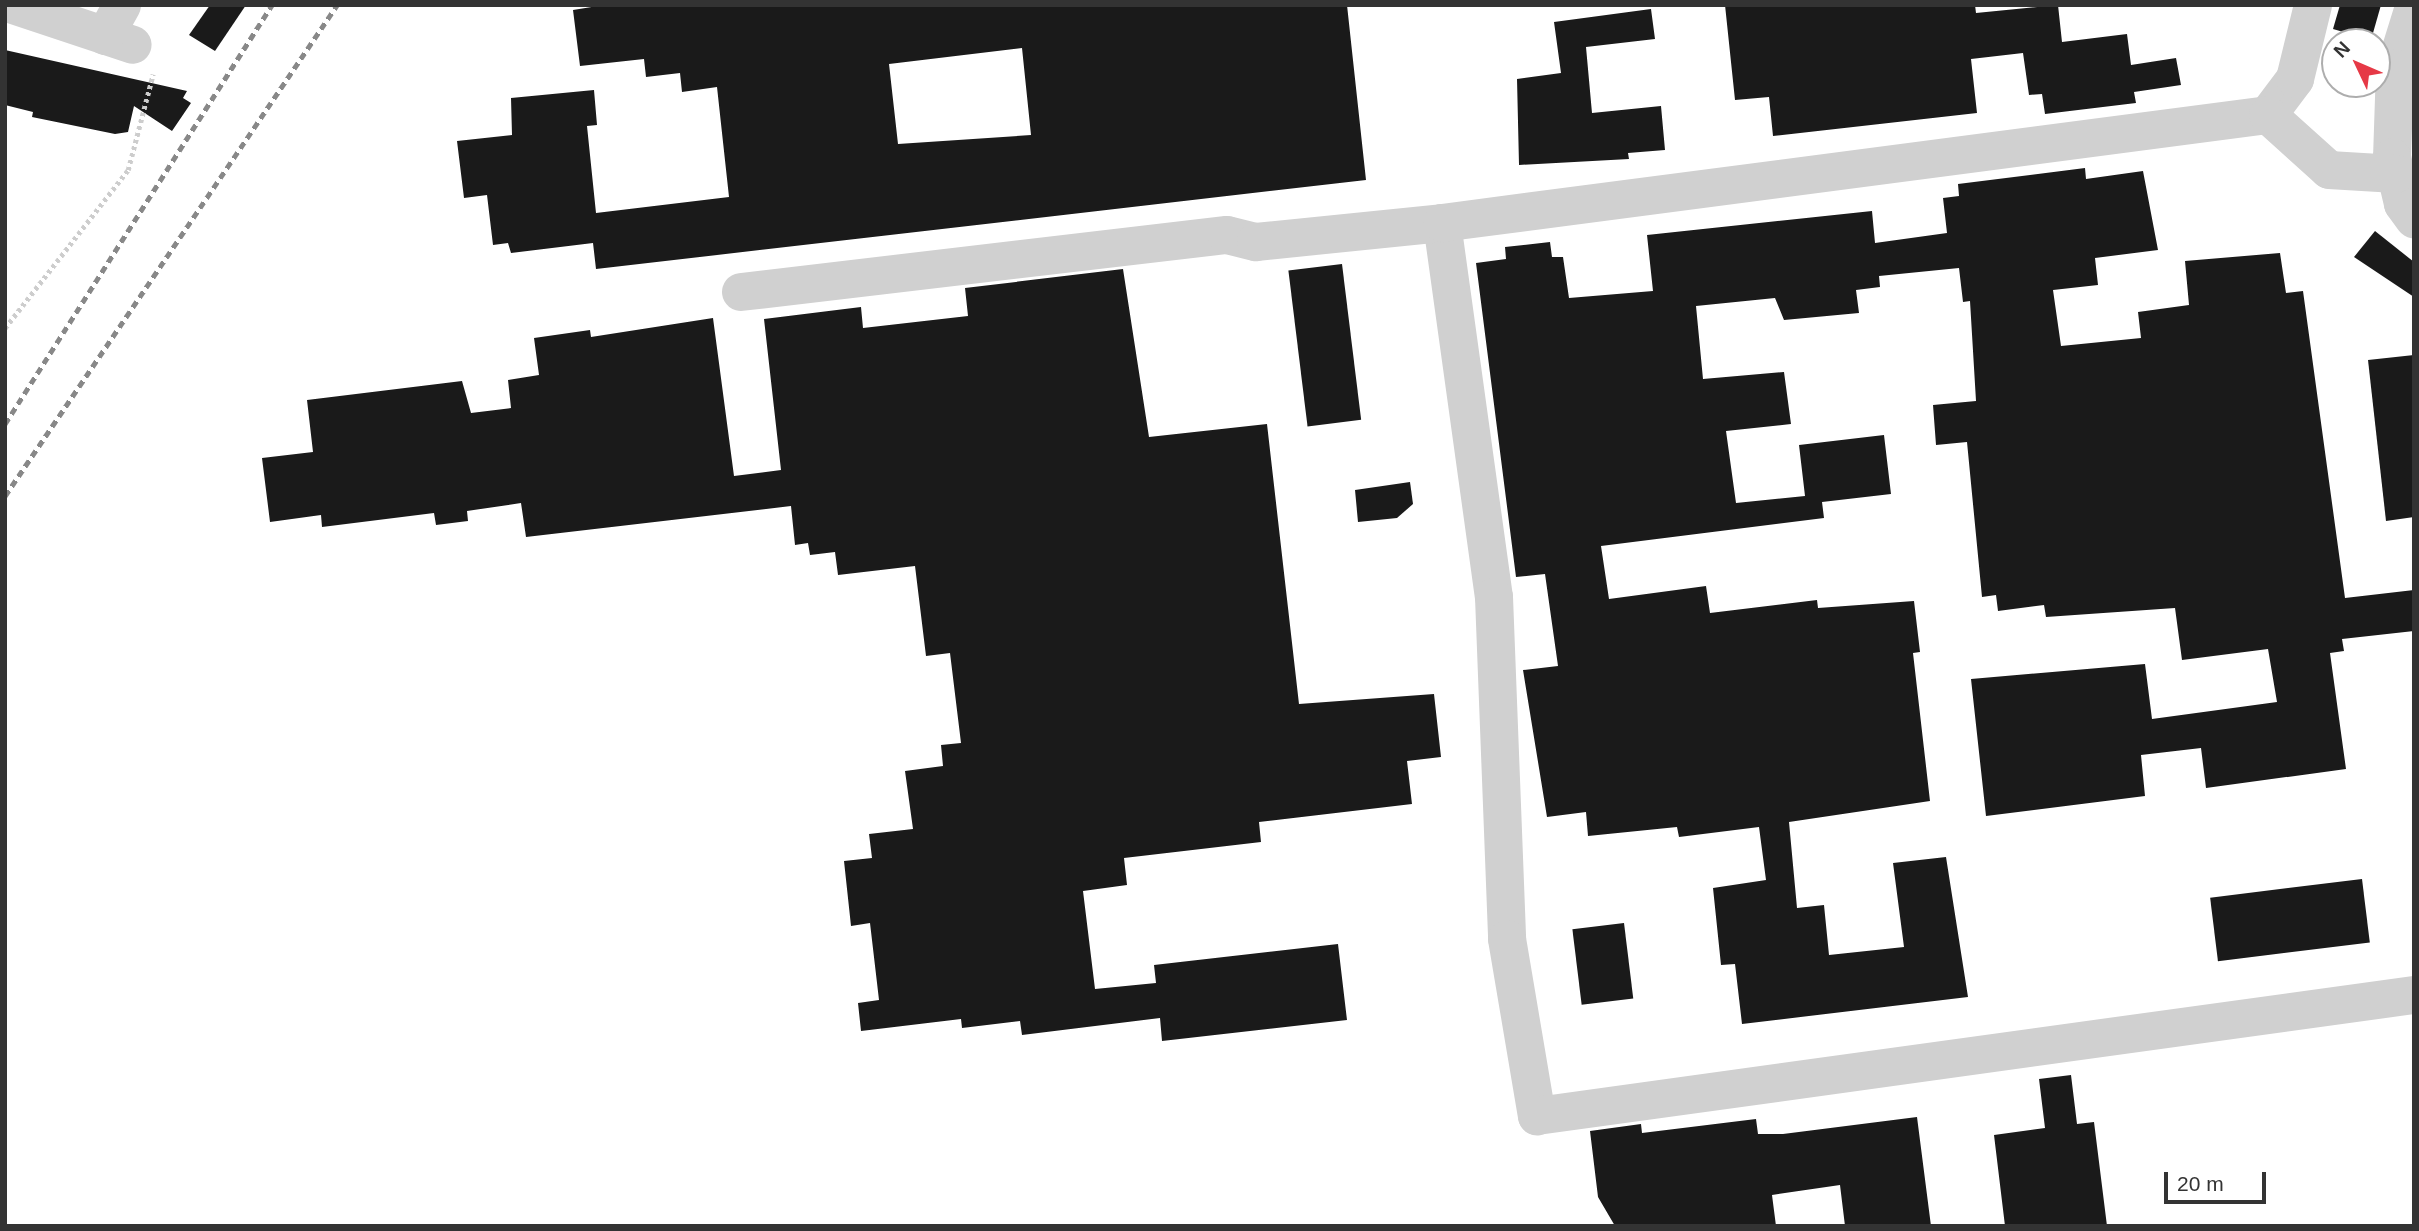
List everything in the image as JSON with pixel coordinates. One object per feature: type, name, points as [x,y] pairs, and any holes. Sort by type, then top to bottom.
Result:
[{"type":"street","points":[[13,5],[120,29]]},
{"type":"street","points":[[741,292],[1227,234],[1256,242],[1443,223],[2268,115],[2295,79],[2313,5]]},
{"type":"street","points":[[2414,7],[2395,68],[2396,173],[2403,204],[2414,219]]},
{"type":"street","points":[[2268,115],[2329,170],[2396,173]]},
{"type":"street","points":[[1443,223],[1494,597],[1507,939],[1537,1116],[2414,995]]},
{"type":"path","points":[[5,328],[128,170],[155,66],[120,29]]},
{"type":"building","points":[[210,5],[246,5],[215,51],[189,35]]},
{"type":"building","points":[[604,5],[1347,5],[1366,180],[596,269],[593,243],[511,253],[508,243],[493,245],[487,195],[464,198],[457,141],[512,135],[511,98],[594,90],[597,125],[587,126],[596,213],[729,197],[717,87],[682,92],[680,73],[646,77],[644,59],[580,66],[573,10]],"holes":[[[1022,48],[1031,135],[898,144],[889,64]]]},
{"type":"building","points":[[1725,5],[1975,5],[1976,13],[2058,5],[2062,42],[2127,34],[2131,65],[2176,58],[2181,85],[2134,92],[2136,103],[2045,114],[2042,94],[2029,95],[2023,53],[1971,59],[1977,113],[1773,136],[1769,97],[1735,100]]},
{"type":"building","points":[[2340,5],[2381,5],[2374,28],[2333,28]]},
{"type":"building","points":[[1651,9],[1655,39],[1586,47],[1592,113],[1661,106],[1665,150],[1628,153],[1629,159],[1519,165],[1517,79],[1561,73],[1554,22]]},
{"type":"building","points":[[5,50],[187,91],[183,98],[191,103],[172,131],[134,106],[128,132],[115,134],[32,117],[33,112],[5,105]]},
{"type":"building","points":[[2085,168],[2086,179],[2143,171],[2158,250],[2095,258],[2098,285],[2053,290],[2061,346],[2141,338],[2138,312],[2189,305],[2185,261],[2280,253],[2286,293],[2303,291],[2345,598],[2414,590],[2414,631],[2342,639],[2344,651],[2330,653],[2346,769],[2206,788],[2201,748],[2141,755],[2145,796],[1986,816],[1971,679],[2145,664],[2152,719],[2277,702],[2268,649],[2182,660],[2175,608],[2046,617],[2044,605],[1998,611],[1996,595],[1982,597],[1967,442],[1936,445],[1933,405],[1976,401],[1970,301],[1963,302],[1959,268],[1879,276],[1880,287],[1856,290],[1859,313],[1784,320],[1775,298],[1696,306],[1703,379],[1784,372],[1791,424],[1726,431],[1736,503],[1805,496],[1799,445],[1884,435],[1891,494],[1822,502],[1824,518],[1601,546],[1609,599],[1706,586],[1710,613],[1817,600],[1818,608],[1914,601],[1920,652],[1913,653],[1930,801],[1789,822],[1797,908],[1824,905],[1829,955],[1904,947],[1893,863],[1946,857],[1968,997],[1742,1024],[1735,964],[1721,965],[1713,888],[1766,880],[1759,827],[1679,837],[1677,827],[1588,836],[1586,812],[1547,817],[1523,670],[1558,666],[1545,574],[1516,577],[1476,263],[1506,259],[1505,247],[1550,242],[1552,257],[1563,257],[1569,298],[1653,291],[1647,235],[1872,211],[1875,243],[1947,233],[1943,198],[1959,196],[1958,184]]},
{"type":"building","points":[[2375,231],[2414,262],[2414,297],[2354,257]]},
{"type":"building","points":[[1342,264],[1361,420],[1308,426],[1288,271]]},
{"type":"building","points":[[1123,269],[1149,437],[1267,424],[1299,704],[1434,694],[1441,757],[1407,761],[1412,804],[1259,822],[1261,842],[1124,858],[1127,885],[1083,891],[1095,989],[1156,983],[1154,965],[1338,944],[1347,1020],[1162,1041],[1160,1018],[1022,1035],[1020,1021],[962,1028],[961,1019],[861,1031],[858,1003],[879,1000],[870,923],[851,926],[844,861],[872,858],[869,834],[913,829],[905,771],[943,766],[941,745],[961,743],[950,653],[926,656],[915,566],[838,575],[835,552],[810,555],[808,543],[795,545],[791,506],[526,537],[521,503],[467,511],[468,521],[436,525],[434,513],[322,527],[321,515],[270,522],[262,458],[313,452],[307,400],[462,381],[471,413],[511,408],[508,380],[539,375],[534,338],[590,330],[591,337],[713,318],[734,476],[781,470],[764,319],[861,307],[863,328],[968,316],[965,288]]},
{"type":"building","points":[[2414,355],[2414,517],[2386,521],[2368,360]]},
{"type":"building","points":[[1410,482],[1413,504],[1397,518],[1358,522],[1355,490]]},
{"type":"building","points":[[2362,879],[2370,943],[2218,961],[2210,898]]},
{"type":"building","points":[[1624,923],[1633,998],[1582,1005],[1572,929]]},
{"type":"building","points":[[2071,1075],[2077,1124],[2094,1122],[2107,1226],[2005,1226],[1994,1135],[2045,1128],[2039,1079]]},
{"type":"building","points":[[1917,1117],[1931,1226],[1845,1226],[1840,1185],[1772,1195],[1776,1226],[1615,1226],[1598,1197],[1590,1131],[1641,1124],[1642,1133],[1756,1119],[1758,1134],[1783,1134]]},
{"type":"railway","points":[[5,424],[272,5]]},
{"type":"railway","points":[[5,496],[337,5]]}]
